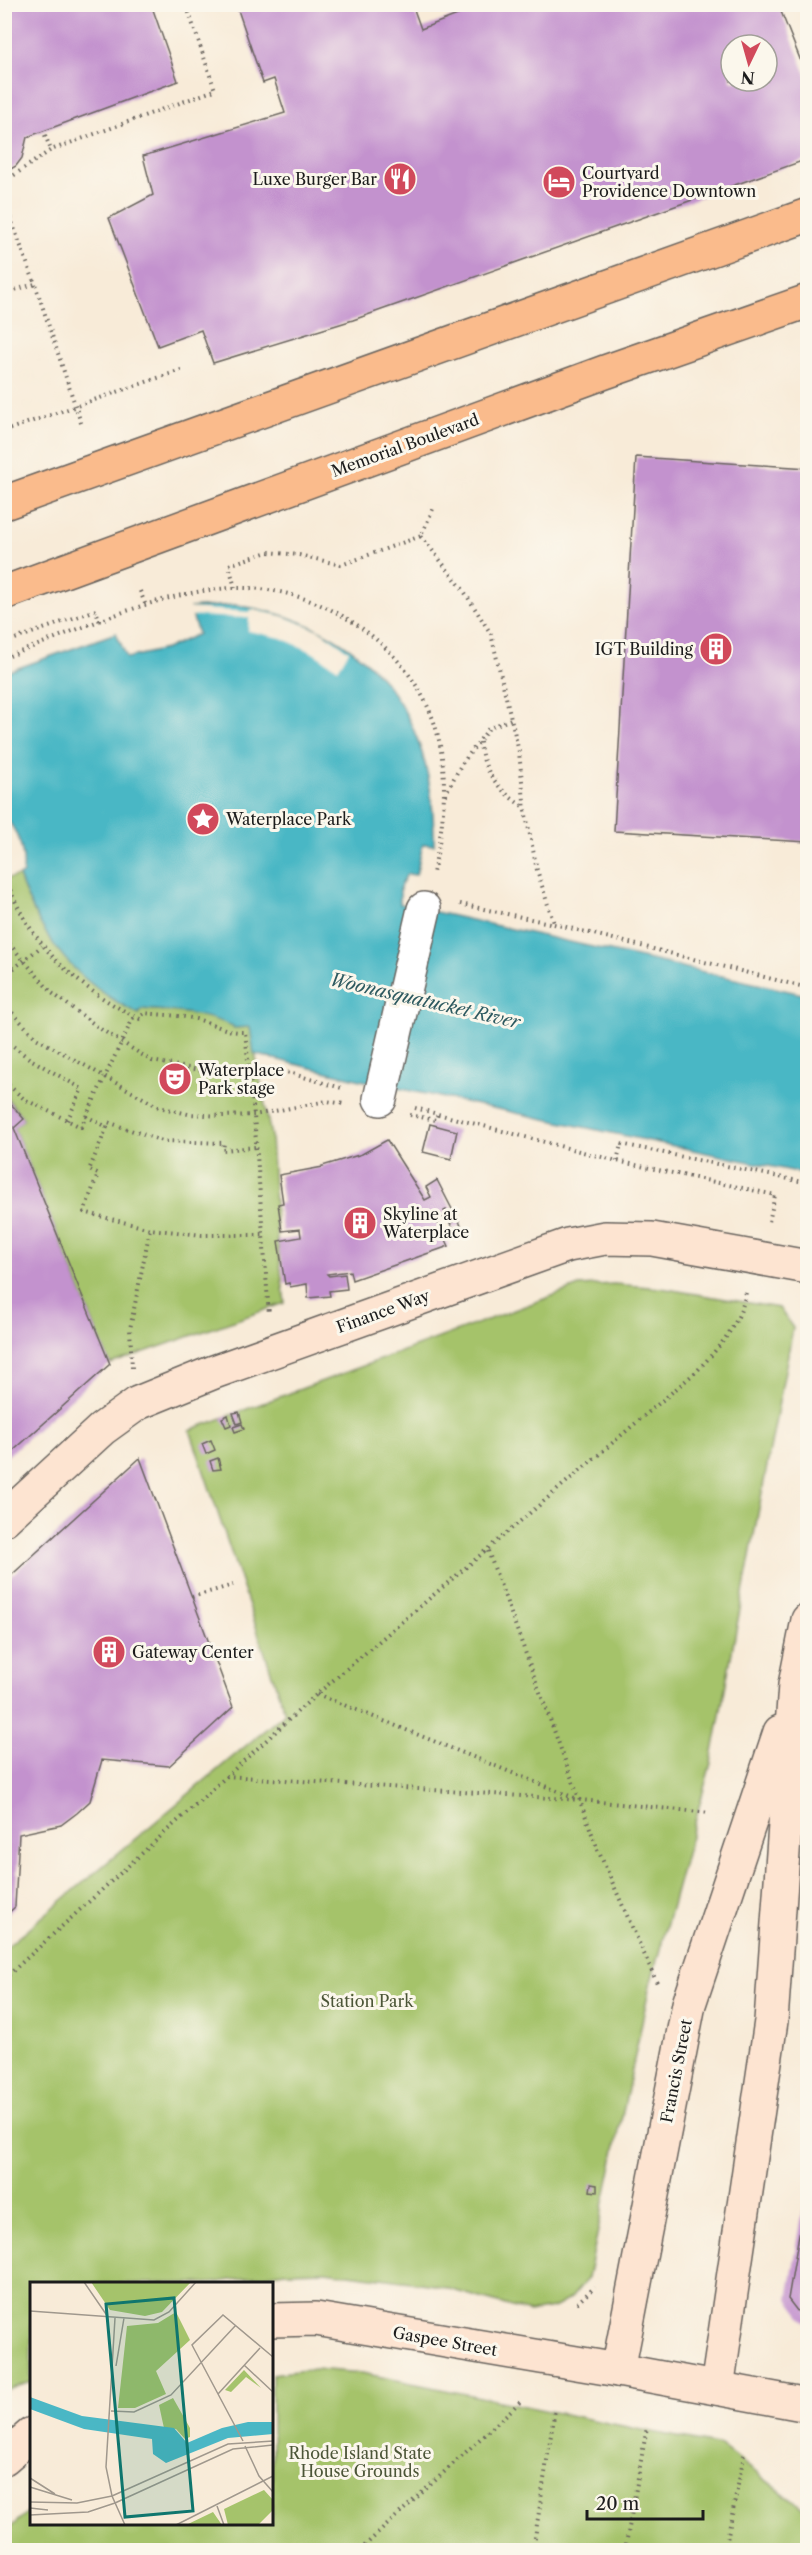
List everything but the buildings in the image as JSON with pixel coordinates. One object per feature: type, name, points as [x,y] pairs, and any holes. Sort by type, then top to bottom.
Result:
[{"type":"main road","points":[[4,503],[807,215]]},
{"type":"main road","name":"Memorial Boulevard","points":[[4,593],[616,368],[807,301]]},
{"type":"main road","name":"Finance Way","points":[[4,1519],[102,1429],[138,1403],[214,1371],[579,1242],[621,1237],[652,1239],[807,1267]]},
{"type":"main road","name":"Francis Street","points":[[717,2388],[771,2021],[795,1685],[807,1620]]},
{"type":"main road","name":"Francis Street","points":[[618,2370],[689,2004],[795,1685]]},
{"type":"main road","name":"Gaspee Street","points":[[273,2320],[316,2319],[618,2370]]},
{"type":"main road","points":[[618,2370],[806,2407]]},
{"type":"main road","points":[[4,2458],[30,2436]]},
{"type":"street","points":[[377,1106],[425,903]]},
{"type":"path","points":[[4,182],[51,150],[215,90],[186,4]]},
{"type":"path","points":[[45,135],[51,150]]},
{"type":"path","points":[[4,209],[7,209],[34,284],[82,426]]},
{"type":"path","points":[[4,293],[34,284]]},
{"type":"path","points":[[4,431],[184,369]]},
{"type":"path","points":[[236,588],[229,565],[268,552],[299,555],[341,565],[422,536],[433,509]]},
{"type":"path","points":[[422,536],[462,588],[491,634],[519,752],[525,807],[537,870],[554,924]]},
{"type":"path","points":[[4,658],[100,622],[188,593],[236,588],[283,592],[323,606],[362,627],[391,653],[418,691],[434,725],[443,764],[444,796],[442,834],[425,903],[554,924],[807,988]]},
{"type":"path","points":[[140,591],[146,606]]},
{"type":"path","points":[[4,643],[96,610],[100,622]]},
{"type":"path","points":[[444,796],[461,765],[489,728],[512,719]]},
{"type":"path","points":[[480,741],[488,772],[506,794],[525,807]]},
{"type":"path","points":[[4,873],[11,893],[42,946],[101,999],[140,1020],[144,1013],[186,1018],[233,1033],[245,1032],[254,1115],[269,1319]]},
{"type":"path","points":[[4,933],[7,940],[52,993],[152,1061],[219,1074],[272,1068],[377,1106],[436,1120],[438,1114]]},
{"type":"path","points":[[4,976],[42,946]]},
{"type":"path","points":[[4,1004],[36,1038],[159,1107],[188,1114],[254,1115],[327,1101],[438,1114],[616,1161],[775,1195],[767,1230]]},
{"type":"path","points":[[4,1081],[24,1099],[81,1127],[134,1016]]},
{"type":"path","points":[[4,1039],[30,1059],[82,1089],[67,1120]]},
{"type":"path","points":[[86,1116],[106,1126]]},
{"type":"path","points":[[256,1147],[224,1150],[224,1143],[162,1140],[108,1122],[89,1170],[98,1174],[84,1212],[150,1229],[202,1235],[263,1235]]},
{"type":"path","points":[[616,1161],[621,1144],[807,1183]]},
{"type":"path","points":[[132,1369],[130,1329],[150,1229]]},
{"type":"path","points":[[4,1978],[317,1694],[697,1371],[731,1331],[742,1312],[747,1289]]},
{"type":"path","points":[[488,1551],[598,1850],[659,1989]]},
{"type":"path","points":[[192,1597],[233,1586]]},
{"type":"path","points":[[317,1694],[581,1800]]},
{"type":"path","points":[[225,1776],[581,1800],[710,1813]]},
{"type":"path","points":[[577,2303],[595,2287]]},
{"type":"path","points":[[360,2550],[521,2401]]},
{"type":"path","points":[[533,2550],[555,2409]]},
{"type":"path","points":[[625,2550],[647,2427]]},
{"type":"path","points":[[725,2550],[744,2455]]},
{"type":"green space","points":[[19,876],[38,920],[64,957],[80,974],[117,1002],[139,1014],[141,1009],[176,1012],[210,1018],[234,1028],[250,1027],[271,1136],[277,1240],[285,1303],[110,1364],[14,1128],[24,1119],[7,1098],[5,1090],[5,879]]},
{"type":"green space","name":"Station Park","points":[[614,1284],[661,1288],[779,1308],[793,1328],[711,1763],[649,1989],[588,2278],[571,2298],[553,2308],[530,2312],[435,2285],[325,2271],[286,2272],[219,2282],[30,2282],[30,2382],[5,2391],[4,1949],[285,1713],[190,1430],[579,1286]]},
{"type":"green space","name":"Rhode Island State House Grounds","points":[[315,2369],[362,2373],[721,2446],[804,2509],[807,2515],[807,2550],[5,2550],[5,2532],[30,2510],[30,2525],[273,2525],[273,2374]]},
{"type":"water","name":"Woonasquatucket River","points":[[235,605],[282,616],[323,632],[357,654],[385,682],[407,715],[422,754],[431,797],[434,845],[423,844],[416,875],[407,874],[400,887],[400,904],[807,995],[807,1174],[373,1083],[254,1054],[250,1027],[233,1028],[233,1026],[210,1018],[176,1012],[141,1009],[139,1014],[117,1002],[80,974],[64,958],[39,921],[19,876],[23,873],[22,850],[14,829],[5,817],[4,673],[116,633],[127,658],[166,649],[198,634],[190,608]]},
{"type":"pier","points":[[188,608],[250,612],[251,609],[282,616],[319,630],[349,651],[338,669],[310,651],[281,638],[248,631],[249,618],[190,616]]},
{"type":"place","name":"Luxe Burger Bar","points":[[400,179]]},
{"type":"place","name":"Courtyard Providence Downtown","points":[[559,182]]},
{"type":"place","name":"IGT Building","points":[[716,649]]},
{"type":"place","name":"Waterplace Park","points":[[203,819]]},
{"type":"place","name":"Waterplace Park stage","points":[[175,1079]]},
{"type":"place","name":"Skyline at Waterplace","points":[[360,1223]]},
{"type":"place","name":"Gateway Center","points":[[109,1652]]}]
